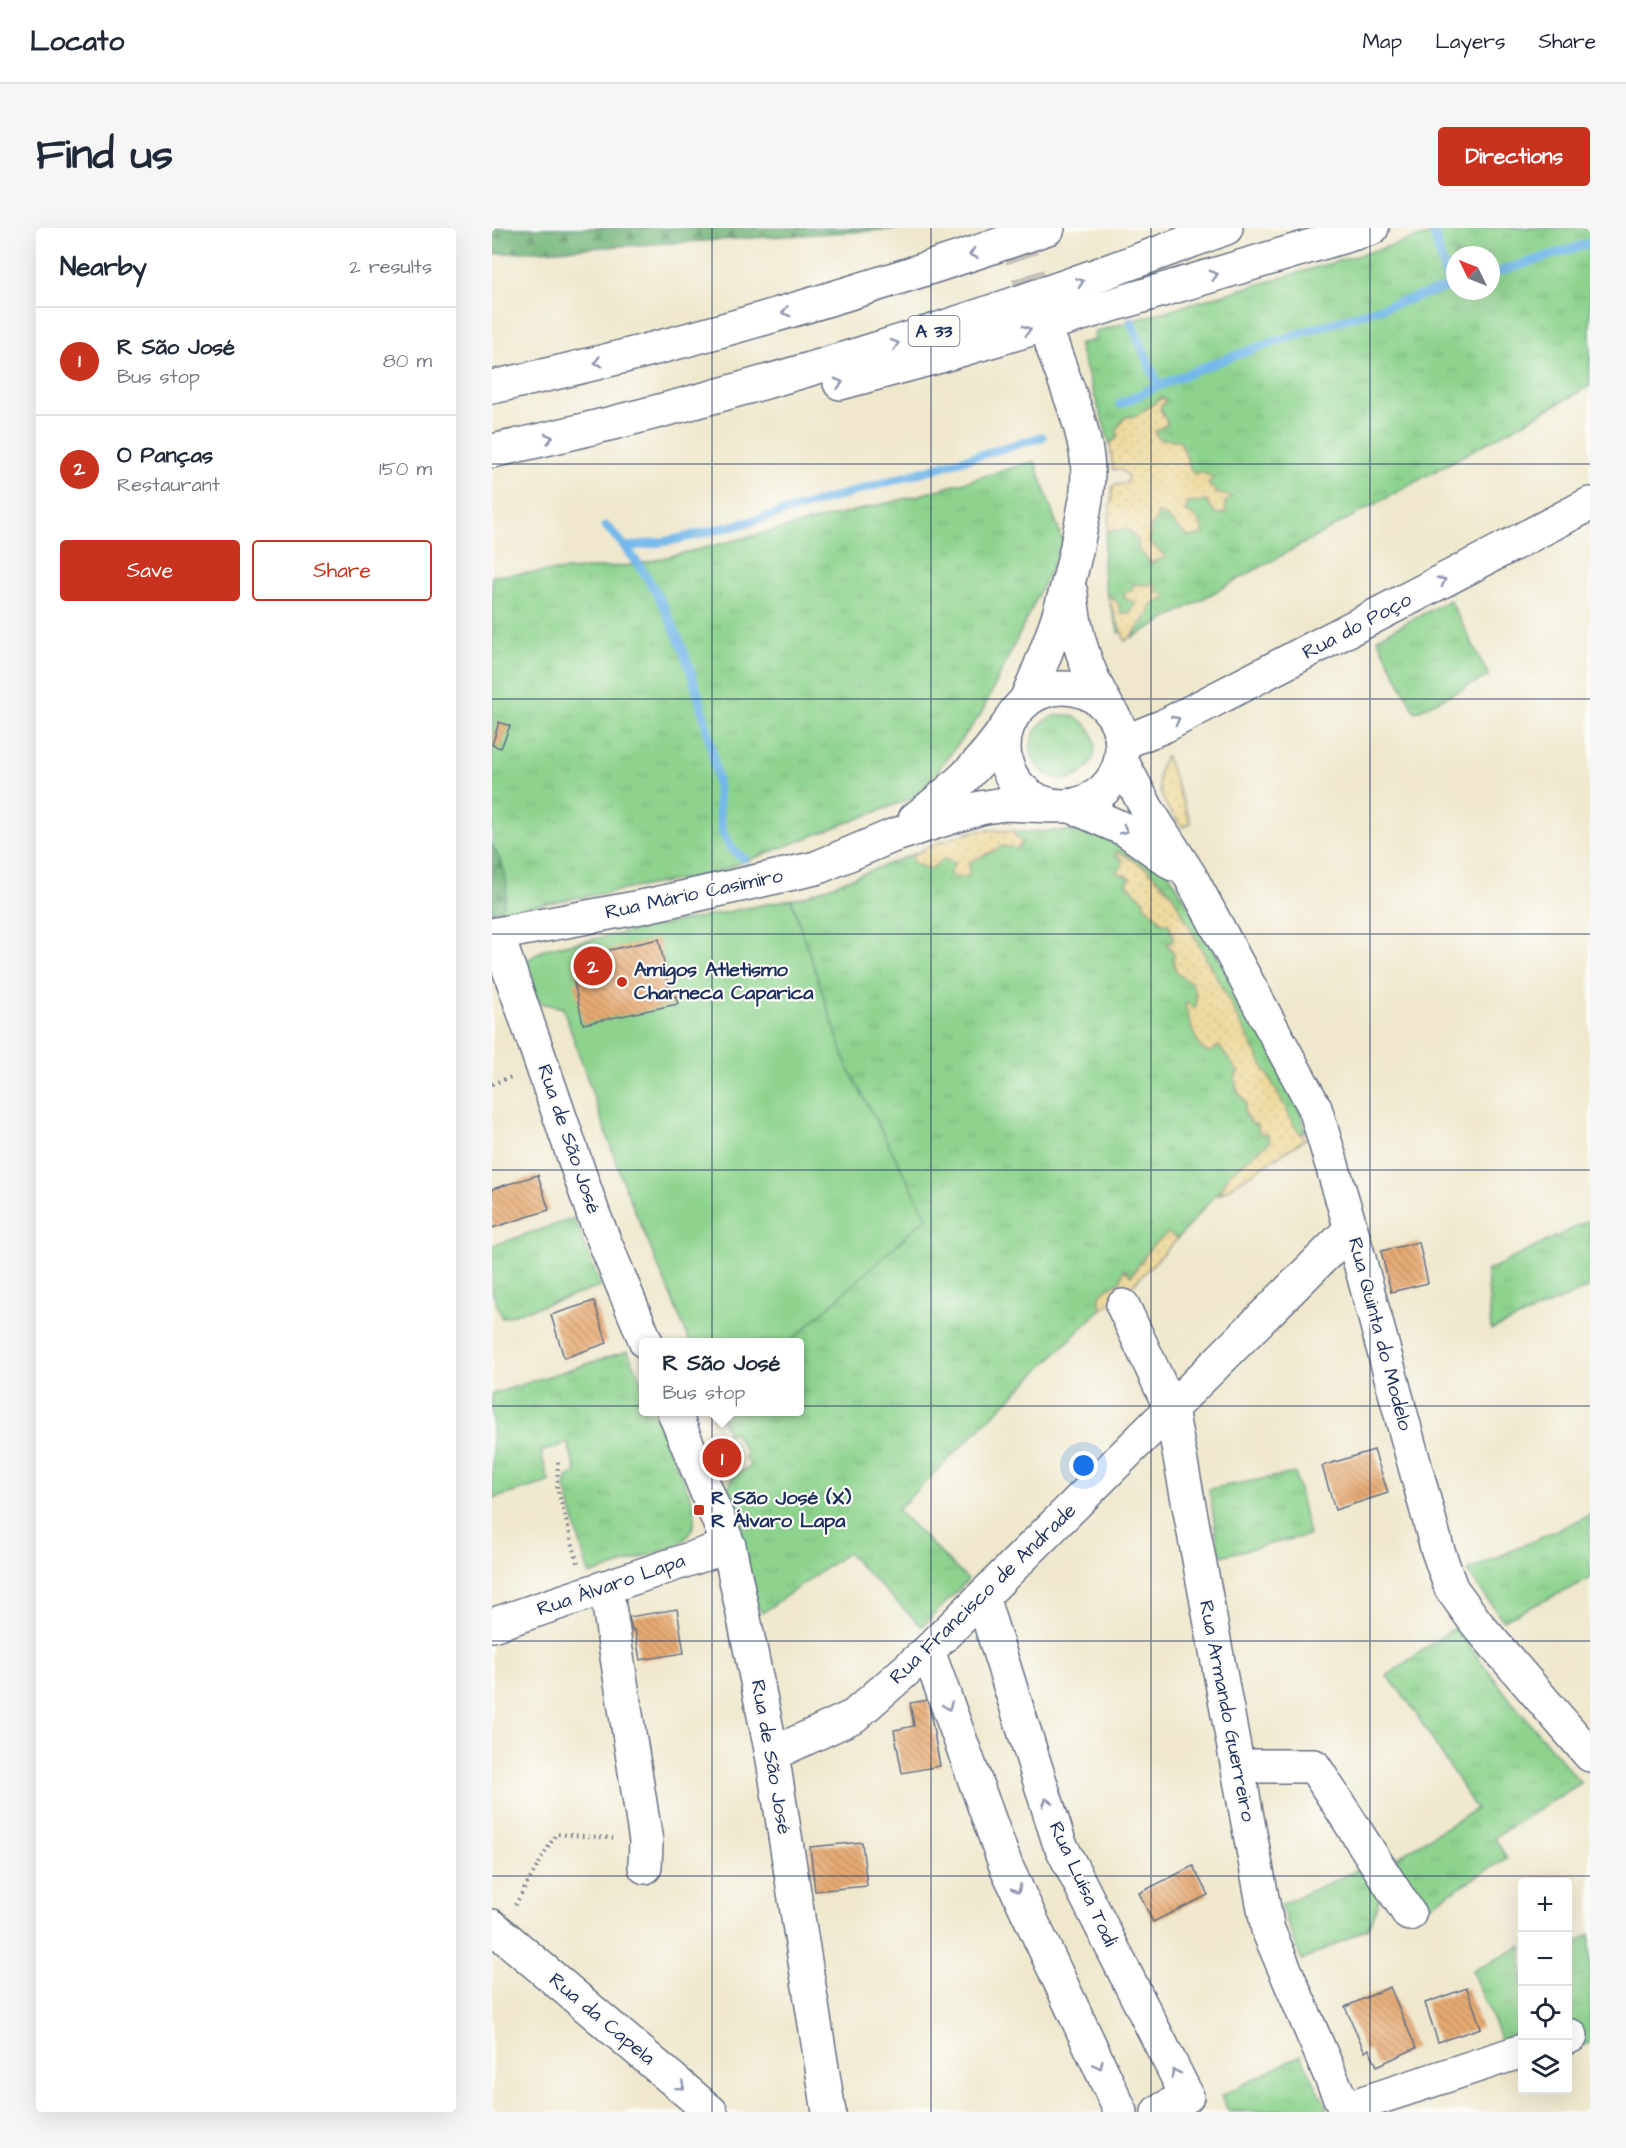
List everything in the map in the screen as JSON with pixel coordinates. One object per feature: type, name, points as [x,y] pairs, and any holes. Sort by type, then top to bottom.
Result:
[{"type":"main road","points":[[492,387],[633,353],[850,293],[1048,228]]},
{"type":"main road","name":"A 33","points":[[492,451],[637,417],[918,337],[1117,269],[1226,228]]},
{"type":"main road","points":[[637,417],[715,409],[820,389],[940,356],[1372,228]]},
{"type":"main road","name":"Rua Mário Casimiro","points":[[1052,345],[1083,437],[1087,459],[1086,502],[1074,564],[1071,594],[1079,645],[1090,678],[1118,739]]},
{"type":"main road","name":"Rua do Poço","points":[[1118,739],[1164,726],[1590,504]]},
{"type":"main road","name":"Rua Mário Casimiro","points":[[892,836],[937,802],[982,761],[1017,712],[1051,642],[1074,564]]},
{"type":"main road","points":[[1063,688],[1082,691],[1099,700],[1118,739],[1108,786],[1098,795],[1062,806],[1036,801],[1022,790],[1010,776],[1004,759],[1003,742],[1017,712],[1043,691],[1063,688]]},
{"type":"main road","name":"Rua Quinta do Modelo","points":[[1118,739],[1147,809],[1199,892],[1315,1108],[1351,1229],[1437,1548],[1451,1588],[1478,1624],[1590,1755]]},
{"type":"main road","name":"Rua Mário Casimiro","points":[[494,935],[646,906],[816,868],[892,836],[980,808],[1004,804],[1062,806]]},
{"type":"main road","name":"Rua Quinta do Modelo","points":[[1062,806],[1142,840],[1172,863],[1199,892]]},
{"type":"main road","name":"Rua de São José","points":[[494,935],[594,1216],[644,1338]]},
{"type":"main road","name":"Rua Francisco de Andrade","points":[[772,1754],[854,1716],[928,1651],[1351,1229]]},
{"type":"main road","name":"Rua Armando Guerreiro","points":[[1123,1306],[1171,1409],[1268,1930],[1345,2110]]},
{"type":"main road","name":"Rua de São José","points":[[676,1416],[729,1546],[772,1754],[829,2112]]},
{"type":"main road","name":"Rua Álvaro Lapa","points":[[492,1625],[729,1546]]},
{"type":"main road","points":[[596,1590],[646,1854]]},
{"type":"main road","name":"Rua Luísa Todi","points":[[982,1597],[1059,1842],[1187,2096],[1158,2112]]},
{"type":"main road","points":[[928,1651],[1006,1866],[1121,2112]]},
{"type":"main road","points":[[1238,1766],[1314,1766],[1409,1914]]},
{"type":"main road","name":"Rua da Capela","points":[[502,1918],[711,2112]]},
{"type":"main road","points":[[1345,2110],[1518,2052]]},
{"type":"path","points":[[558,1462],[557,1488],[596,1590]]},
{"type":"path","points":[[502,1918],[556,1833],[646,1854]]},
{"type":"green space","points":[[492,228],[916,228],[492,254]]},
{"type":"green space","points":[[1452,228],[1590,228],[1590,386],[1133,637],[1139,622],[1119,633],[1114,619],[1103,571],[1104,546],[1107,531],[1127,529],[1135,428],[1164,415],[1160,409],[1161,398],[1136,416],[1110,444],[1078,344],[1095,340],[1094,332]]},
{"type":"green space","points":[[1035,461],[1063,543],[981,714],[918,796],[712,874],[492,913],[492,576],[634,565],[920,495]]},
{"type":"green space","points":[[1450,600],[1489,676],[1415,712],[1377,638]]},
{"type":"green space","points":[[1063,715],[1081,721],[1089,729],[1095,747],[1089,765],[1081,773],[1063,779],[1045,773],[1037,765],[1031,747],[1037,729],[1045,721]]},
{"type":"green space","points":[[1081,831],[1130,848],[1169,873],[1295,1089],[1305,1131],[1221,1189],[1177,1239],[1174,1237],[897,1510],[968,1580],[922,1627],[847,1553],[762,1613],[755,1603],[725,1495],[733,1476],[751,1466],[734,1432],[728,1434],[721,1416],[804,1416],[804,1338],[790,1338],[844,1061],[791,899],[803,897],[970,832]]},
{"type":"green space","points":[[492,844],[504,869],[507,884],[505,901],[501,910],[492,912]]},
{"type":"green space","points":[[791,899],[847,1066],[927,1217],[794,1338],[688,1338],[624,1185],[563,1008],[541,1003],[532,989],[526,961],[545,949]]},
{"type":"green space","points":[[574,1218],[601,1287],[502,1318],[492,1291],[492,1246]]},
{"type":"green space","points":[[1590,1220],[1590,1287],[1491,1330],[1487,1271]]},
{"type":"green space","points":[[628,1351],[639,1376],[639,1416],[656,1416],[692,1500],[695,1514],[691,1531],[677,1546],[589,1575],[565,1487],[567,1477],[576,1472],[568,1443],[541,1452],[549,1482],[492,1499],[492,1394]]},
{"type":"green space","points":[[1295,1473],[1309,1535],[1220,1556],[1209,1489]]},
{"type":"green space","points":[[1590,1515],[1590,1579],[1503,1620],[1467,1571]]},
{"type":"green space","points":[[1455,1627],[1512,1702],[1581,1783],[1494,1837],[1507,1858],[1421,1911],[1391,1861],[1476,1809],[1408,1701],[1387,1676]]},
{"type":"green space","points":[[1362,1868],[1380,1898],[1368,1928],[1302,1961],[1280,1905]]},
{"type":"green space","points":[[1590,1934],[1590,2043],[1577,2048],[1572,2031],[1572,1945]]},
{"type":"green space","points":[[1518,1948],[1518,2034],[1501,2040],[1472,1971]]},
{"type":"green space","points":[[1301,2055],[1328,2110],[1229,2112],[1221,2096]]},
{"type":"sand","points":[[1162,398],[1166,400],[1160,409],[1168,424],[1155,431],[1159,439],[1179,440],[1194,474],[1200,472],[1213,477],[1208,484],[1217,493],[1232,497],[1225,502],[1226,513],[1216,514],[1206,501],[1188,503],[1185,511],[1198,520],[1204,534],[1190,537],[1166,516],[1157,513],[1157,520],[1151,526],[1149,542],[1166,557],[1151,563],[1138,549],[1138,542],[1128,529],[1107,531],[1113,486],[1127,483],[1128,476],[1120,469],[1113,470],[1110,444],[1117,438],[1117,429],[1125,417],[1136,416]]},
{"type":"sand","points":[[1155,582],[1157,593],[1166,593],[1166,599],[1150,605],[1149,616],[1125,641],[1107,595],[1118,603],[1121,613],[1130,613],[1136,602],[1125,599],[1124,592],[1132,591],[1133,584],[1148,585]]},
{"type":"sand","points":[[1166,756],[1191,823],[1183,827],[1170,811],[1161,794],[1159,775]]},
{"type":"sand","points":[[985,830],[1016,831],[1015,836],[1022,842],[1017,849],[1004,846],[969,862],[969,876],[955,878],[949,874],[955,863],[944,859],[929,870],[914,863],[911,856],[947,840]]},
{"type":"sand","points":[[1118,851],[1148,869],[1172,894],[1296,1128],[1305,1139],[1219,1195],[1229,1174],[1270,1142],[1267,1134],[1260,1134],[1257,1125],[1251,1123],[1244,1112],[1246,1103],[1237,1090],[1235,1079],[1238,1072],[1219,1046],[1211,1052],[1202,1050],[1193,1032],[1185,1005],[1187,1003],[1195,1009],[1195,992],[1191,982],[1182,977],[1175,967],[1174,953],[1167,944],[1174,940],[1169,924],[1159,922],[1159,918],[1144,905],[1144,900],[1127,884],[1130,878],[1116,872],[1122,867],[1122,859],[1115,855]]},
{"type":"sand","points":[[1168,1233],[1177,1239],[1134,1284],[1101,1310],[1100,1295],[1120,1282],[1124,1269],[1131,1276],[1152,1246]]},
{"type":"building","points":[[499,722],[510,726],[501,748],[492,745]]},
{"type":"building","name":"Amigos Atletismo Charneca Caparica","points":[[659,939],[671,998],[676,996],[678,1004],[583,1024],[574,982],[578,982],[573,958]]},
{"type":"building","points":[[538,1175],[549,1210],[492,1228],[492,1189]]},
{"type":"building","points":[[1419,1242],[1428,1283],[1391,1292],[1381,1251]]},
{"type":"building","points":[[594,1301],[607,1343],[564,1358],[551,1315]]},
{"type":"building","points":[[1374,1450],[1388,1493],[1335,1510],[1322,1466]]},
{"type":"building","points":[[677,1609],[684,1653],[640,1660],[635,1630],[632,1630],[629,1617]]},
{"type":"building","points":[[928,1700],[940,1766],[902,1773],[894,1730],[914,1726],[910,1703]]},
{"type":"building","points":[[862,1842],[867,1886],[815,1891],[810,1847]]},
{"type":"building","points":[[1193,1866],[1208,1895],[1153,1922],[1139,1893]]},
{"type":"building","points":[[1390,1987],[1416,2048],[1377,2066],[1369,2049],[1365,2052],[1345,2007]]},
{"type":"building","points":[[1467,1988],[1481,2028],[1438,2042],[1425,2003]]},
{"type":"waterway","points":[[1434,233],[1446,276]]},
{"type":"waterway","points":[[1500,271],[1590,243]]},
{"type":"waterway","points":[[1120,404],[1160,385],[1243,353],[1446,288]]},
{"type":"waterway","points":[[1131,322],[1158,385]]},
{"type":"waterway","points":[[627,547],[674,540],[753,521],[1042,437]]},
{"type":"waterway","points":[[606,526],[648,578],[679,640],[710,740],[723,831],[727,842],[744,858]]},
{"type":"tunnel","points":[[1012,228],[1044,323]]},
{"type":"place","name":"O Panças","points":[[593,966]]},
{"type":"place","name":"Amigos Atletismo Charneca Caparica","points":[[622,982]]},
{"type":"place","name":"R São José","points":[[722,1458]]},
{"type":"place","name":"R São José (X) R Álvaro Lapa","points":[[699,1510]]}]
